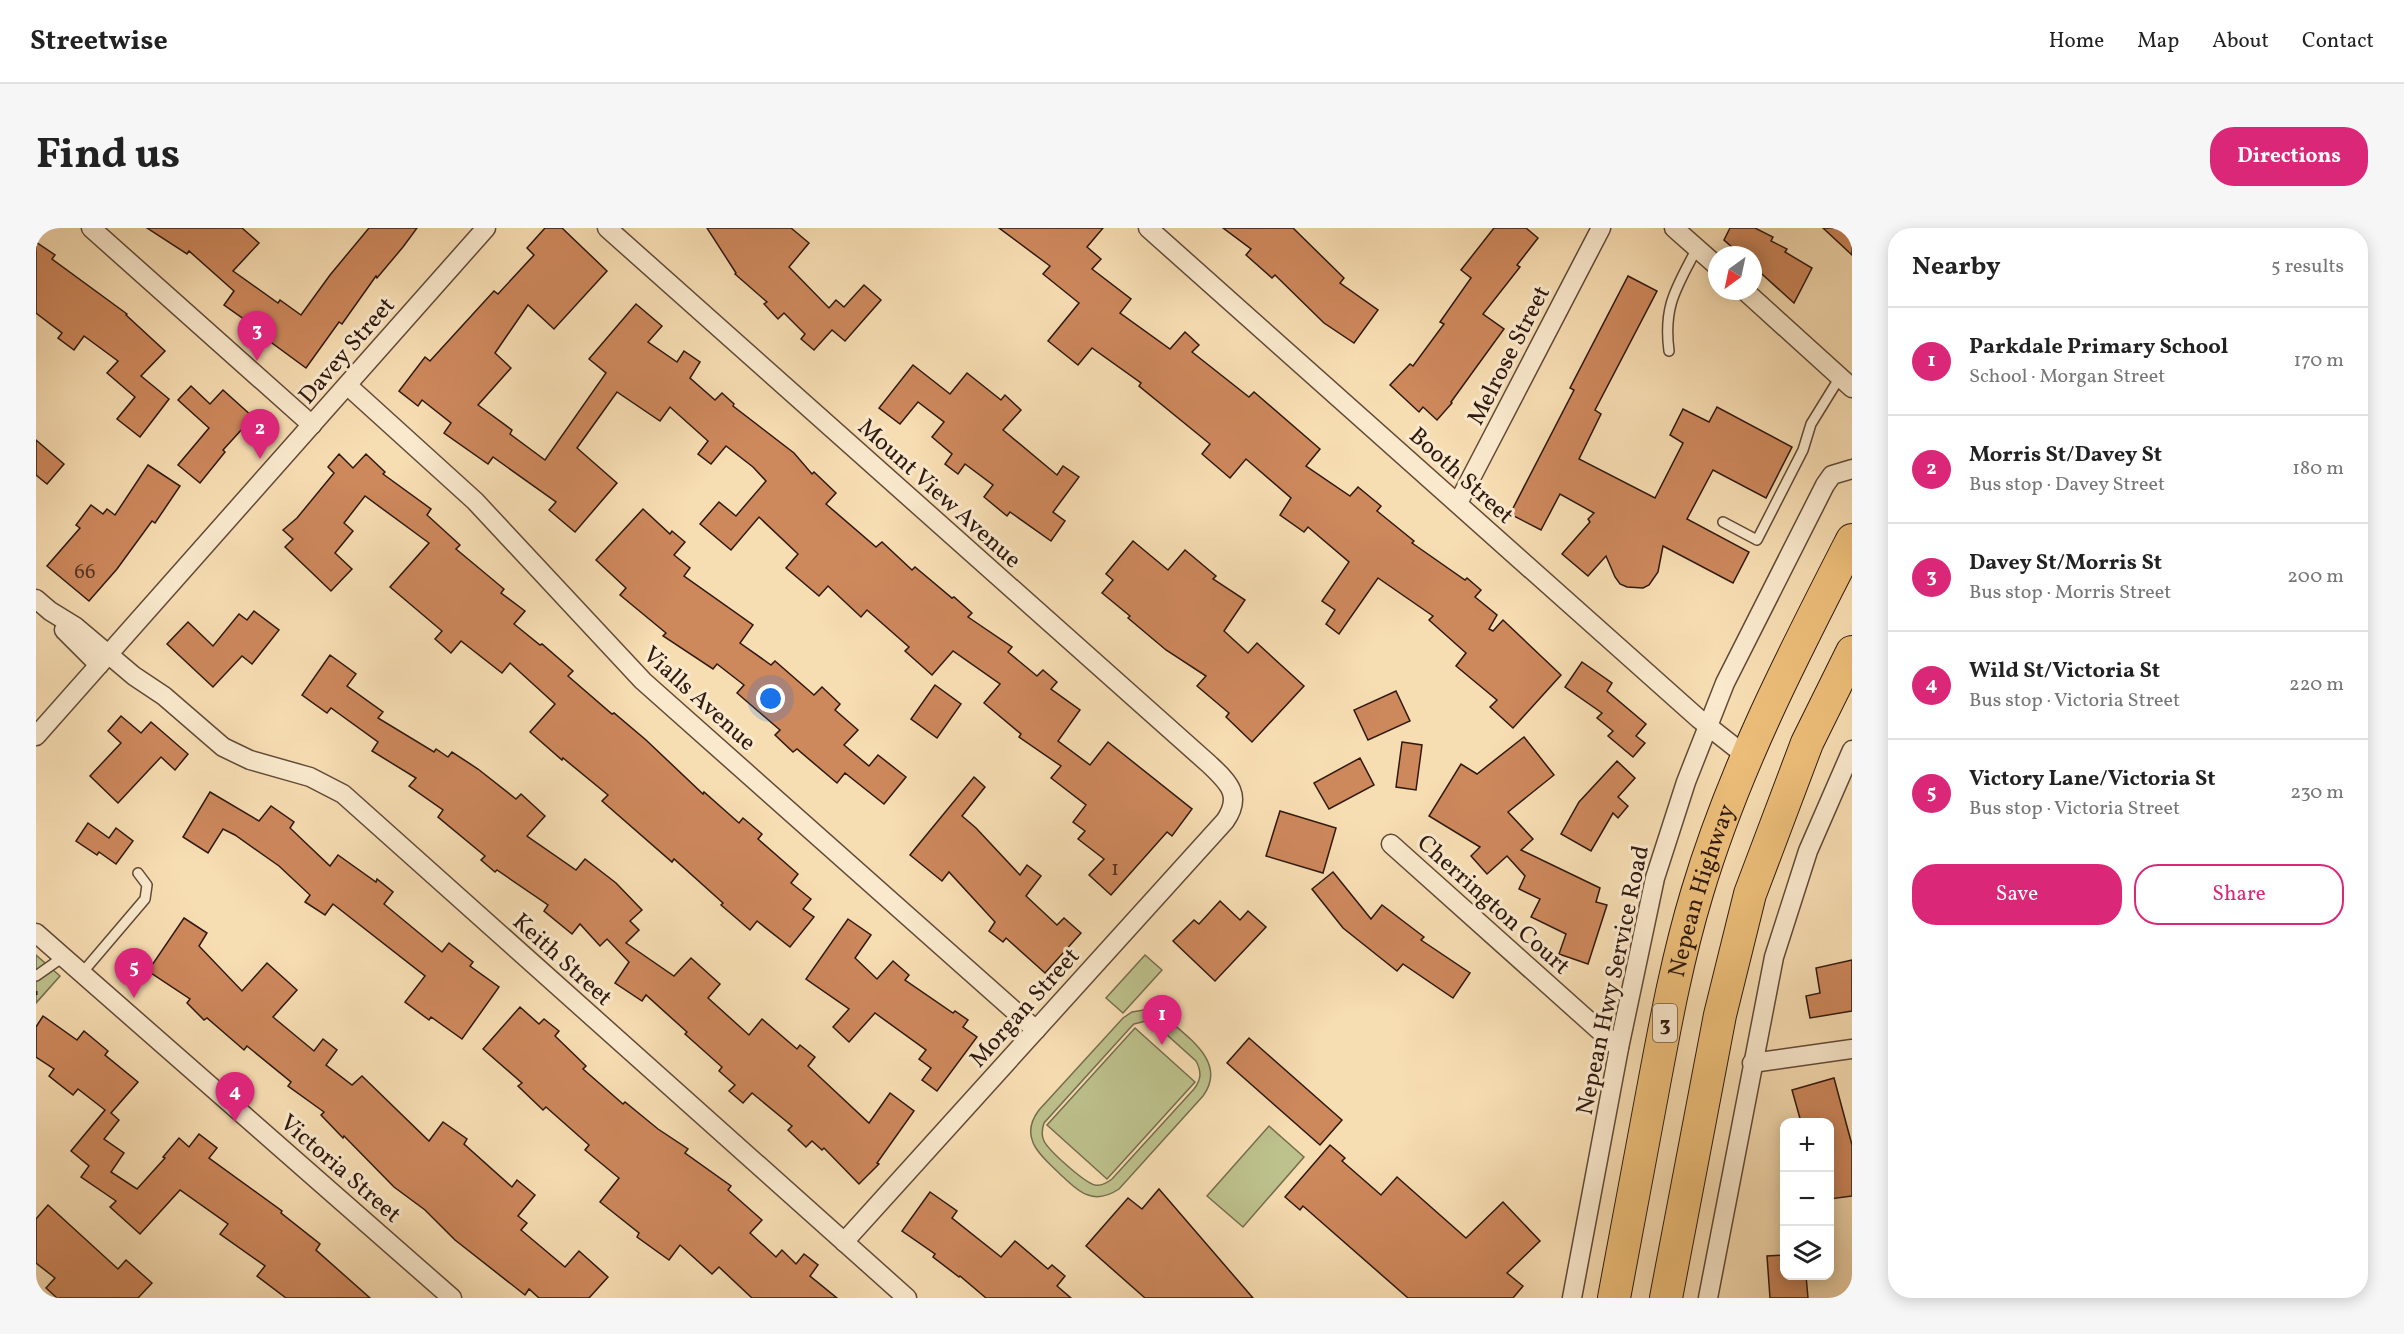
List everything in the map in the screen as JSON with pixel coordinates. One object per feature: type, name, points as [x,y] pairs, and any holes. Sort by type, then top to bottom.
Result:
[{"type":"highway","name":"Nepean Highway","points":[[1614,1298],[1673,984],[1696,894],[1726,805],[1746,756],[1797,647],[1852,540]]},
{"type":"highway","name":"Nepean Highway","points":[[1666,1298],[1720,1016],[1750,894],[1807,743],[1852,652]]},
{"type":"street","points":[[91,228],[312,425]]},
{"type":"street","name":"Davey Street","points":[[108,655],[486,228]]},
{"type":"street","name":"Mount View Avenue","points":[[607,228],[1209,764],[1229,784],[1233,799]]},
{"type":"street","name":"Booth Street","points":[[1148,228],[1708,727],[1746,756]]},
{"type":"street","name":"Melrose Street","points":[[1458,503],[1601,228]]},
{"type":"street","points":[[1674,228],[1708,258]]},
{"type":"street","points":[[1755,300],[1846,382]]},
{"type":"street","name":"Vialls Avenue","points":[[347,385],[475,501],[643,681],[1036,1030]]},
{"type":"street","name":"Nepean Hwy Service Road","points":[[1572,1298],[1619,1048],[1655,878],[1686,782],[1730,672],[1828,479],[1852,469]]},
{"type":"street","name":"Keith Street","points":[[36,599],[50,611],[68,635],[141,669],[164,696],[210,737],[234,754],[310,777],[343,794],[907,1298]]},
{"type":"street","points":[[36,736],[108,655]]},
{"type":"street","points":[[1708,1298],[1752,1063],[1784,922],[1808,851],[1852,750]]},
{"type":"street","name":"Morgan Street","points":[[844,1242],[1225,820],[1231,812],[1233,799]]},
{"type":"street","name":"Cherrington Court","points":[[1391,844],[1619,1048]]},
{"type":"street","name":"Victoria Street","points":[[36,933],[446,1296]]},
{"type":"street","points":[[1752,1063],[1852,1048]]},
{"type":"lane","points":[[1668,351],[1667,318],[1671,299],[1696,248]]},
{"type":"lane","points":[[1723,522],[1757,540],[1803,450],[1811,424],[1846,382]]},
{"type":"lane","points":[[82,973],[145,899],[147,885],[138,873]]},
{"type":"lane","points":[[36,976],[63,957]]},
{"type":"green space","points":[[36,955],[60,976],[36,1003]]},
{"type":"green space","points":[[1145,955],[1162,970],[1123,1013],[1106,998]]},
{"type":"green space","points":[[1144,1010],[1158,1012],[1193,1042],[1208,1061],[1211,1072],[1209,1084],[1203,1096],[1119,1189],[1096,1197],[1077,1190],[1047,1162],[1035,1147],[1031,1130],[1033,1120],[1039,1110],[1123,1018],[1132,1012]],"holes":[[[1146,1021],[1157,1026],[1196,1061],[1200,1072],[1198,1082],[1112,1179],[1099,1185],[1090,1183],[1047,1146],[1042,1136],[1044,1123],[1134,1024]]]},
{"type":"green space","points":[[1135,1028],[1195,1082],[1107,1179],[1047,1125]]},
{"type":"green space","points":[[1269,1126],[1304,1157],[1243,1227],[1207,1196]]},
{"type":"building","points":[[147,228],[242,228],[259,243],[233,271],[278,303],[280,300],[301,315],[369,228],[417,228],[377,278],[376,276],[342,324],[339,322],[306,368],[224,305],[234,291],[189,251],[187,254]]},
{"type":"building","points":[[545,228],[562,228],[607,271],[554,329],[528,305],[495,353],[511,368],[478,405],[512,430],[510,434],[545,460],[606,373],[589,359],[636,304],[662,326],[648,342],[677,362],[684,351],[700,362],[690,378],[715,400],[722,393],[734,404],[733,406],[794,453],[812,474],[814,472],[836,493],[826,504],[876,547],[882,542],[912,570],[915,567],[952,598],[954,597],[972,613],[968,617],[1012,647],[1008,652],[1037,676],[1043,670],[1057,682],[1051,689],[1080,710],[1058,741],[1090,765],[1108,742],[1192,809],[1172,836],[1167,832],[1111,895],[1089,875],[1104,859],[1078,839],[1085,831],[1073,822],[1086,805],[1051,778],[1061,766],[1019,737],[1021,734],[984,703],[1000,684],[953,651],[932,675],[905,651],[909,647],[867,610],[861,617],[828,586],[819,596],[786,568],[798,554],[759,517],[731,550],[700,524],[719,502],[736,516],[766,481],[753,467],[726,446],[711,464],[698,454],[708,441],[670,407],[660,421],[617,392],[577,448],[617,483],[575,532],[549,510],[556,502],[493,457],[488,464],[444,433],[451,423],[422,400],[418,406],[399,391],[425,357],[430,361],[494,291],[498,294],[534,255],[527,248]]},
{"type":"building","points":[[707,228],[791,228],[809,243],[789,267],[829,308],[836,300],[844,307],[864,285],[881,300],[845,341],[832,330],[814,350],[801,339],[805,334],[784,313],[778,319],[764,304],[767,302],[735,274]]},
{"type":"building","points":[[999,228],[1103,228],[1087,247],[1101,259],[1092,269],[1131,299],[1120,313],[1170,349],[1185,332],[1199,345],[1192,352],[1249,397],[1254,392],[1320,449],[1306,466],[1350,496],[1358,487],[1381,506],[1377,511],[1414,541],[1412,543],[1465,580],[1467,578],[1481,590],[1475,597],[1497,615],[1489,629],[1493,631],[1503,620],[1561,675],[1513,728],[1490,707],[1497,700],[1456,666],[1466,653],[1429,620],[1433,616],[1378,578],[1339,634],[1326,624],[1335,610],[1322,601],[1349,562],[1308,527],[1304,532],[1280,515],[1291,498],[1246,459],[1230,478],[1202,454],[1210,444],[1139,386],[1141,383],[1092,348],[1078,365],[1048,341],[1079,303],[1043,274],[1050,266]]},
{"type":"building","points":[[1223,228],[1293,228],[1344,278],[1340,283],[1378,310],[1354,343],[1324,323],[1275,275],[1272,278],[1246,255],[1251,249]]},
{"type":"building","points":[[1494,228],[1526,228],[1538,238],[1517,265],[1520,267],[1483,314],[1504,329],[1452,403],[1437,420],[1423,407],[1419,412],[1390,385],[1410,364],[1413,366],[1444,324],[1440,322],[1471,278],[1461,270]]},
{"type":"building","points":[[1730,228],[1755,228],[1773,237],[1771,241],[1787,249],[1785,252],[1812,268],[1794,303],[1762,274],[1762,246],[1731,246],[1724,240]]},
{"type":"building","points":[[1823,228],[1852,228],[1852,255]]},
{"type":"building","points":[[36,242],[55,255],[52,259],[127,314],[165,351],[141,376],[169,399],[140,437],[117,419],[135,397],[107,373],[118,361],[84,336],[74,350],[58,338],[62,333],[36,313]]},
{"type":"building","points":[[1628,276],[1657,291],[1595,410],[1601,414],[1579,459],[1655,498],[1683,443],[1670,435],[1683,409],[1709,422],[1717,407],[1792,447],[1766,498],[1713,470],[1687,519],[1749,552],[1733,583],[1663,546],[1658,572],[1649,585],[1643,588],[1620,584],[1606,556],[1588,576],[1562,554],[1590,522],[1588,519],[1594,513],[1560,494],[1541,530],[1510,514],[1574,390],[1570,388]]},
{"type":"building","points":[[913,365],[950,394],[967,373],[1001,400],[1005,395],[1021,410],[1003,430],[1057,475],[1063,466],[1079,477],[1053,512],[1065,521],[1051,541],[1010,512],[1007,516],[984,497],[993,485],[965,464],[958,474],[945,464],[952,454],[932,437],[944,422],[918,402],[900,424],[879,408]]},
{"type":"building","points":[[191,386],[210,404],[223,390],[253,417],[223,450],[225,452],[200,483],[178,465],[209,428],[178,400]]},
{"type":"building","points":[[36,440],[64,464],[47,484],[36,475]]},
{"type":"building","points":[[339,454],[353,468],[366,454],[385,472],[383,474],[431,509],[427,515],[460,545],[456,549],[504,589],[501,593],[525,611],[514,624],[540,645],[542,644],[573,671],[568,676],[646,740],[703,794],[704,792],[739,823],[743,818],[762,834],[758,839],[798,874],[791,883],[811,899],[803,909],[814,917],[790,947],[757,921],[750,930],[674,859],[672,862],[602,801],[608,795],[530,732],[555,704],[510,663],[502,673],[461,641],[451,653],[435,639],[442,631],[390,587],[429,543],[365,496],[344,523],[353,531],[335,553],[352,569],[331,591],[285,547],[293,539],[283,530],[297,518],[334,473],[328,467]]},
{"type":"building","points":[[148,465],[180,486],[155,523],[152,521],[117,569],[89,601],[47,566],[80,528],[76,525],[91,505],[103,514],[107,509],[115,515]]},
{"type":"building","points":[[643,509],[670,534],[672,531],[685,542],[674,555],[690,568],[684,576],[753,625],[740,643],[771,665],[775,661],[814,695],[822,687],[840,704],[835,710],[858,730],[844,745],[869,766],[878,755],[906,777],[884,804],[845,773],[837,783],[797,749],[793,752],[775,735],[780,730],[737,693],[744,685],[717,664],[713,669],[663,636],[666,633],[620,595],[626,588],[596,560]]},
{"type":"building","points":[[1133,541],[1168,570],[1185,550],[1216,576],[1213,579],[1245,600],[1224,631],[1248,653],[1257,643],[1304,686],[1252,742],[1226,717],[1229,713],[1197,686],[1206,676],[1166,650],[1102,593],[1113,580],[1106,574]]},
{"type":"building","points":[[254,611],[279,630],[252,664],[242,656],[213,687],[167,644],[188,622],[213,646],[239,614],[247,620]]},
{"type":"building","points":[[330,655],[356,674],[347,686],[383,712],[378,718],[434,752],[436,749],[448,757],[452,752],[516,799],[521,794],[545,816],[527,836],[576,870],[585,859],[616,883],[642,910],[630,921],[639,930],[626,943],[674,976],[691,958],[720,984],[708,998],[749,1035],[762,1019],[797,1049],[800,1045],[815,1057],[808,1066],[869,1123],[890,1093],[914,1111],[877,1163],[879,1164],[859,1184],[824,1148],[822,1150],[812,1141],[806,1147],[788,1130],[792,1126],[752,1093],[743,1103],[729,1091],[735,1085],[719,1071],[722,1067],[685,1034],[687,1032],[646,995],[642,1001],[615,983],[629,962],[607,939],[600,946],[580,924],[572,934],[544,911],[548,905],[497,870],[495,872],[481,860],[485,856],[438,817],[443,810],[409,786],[416,778],[372,751],[378,742],[331,708],[327,713],[302,695]]},
{"type":"building","points":[[1582,662],[1612,683],[1607,691],[1646,724],[1636,736],[1645,743],[1633,757],[1608,736],[1613,731],[1597,718],[1602,713],[1565,687]]},
{"type":"building","points":[[935,685],[961,704],[937,738],[911,719]]},
{"type":"building","points":[[1396,691],[1410,721],[1368,740],[1354,710]]},
{"type":"building","points":[[121,716],[141,733],[151,722],[188,754],[175,770],[161,757],[118,803],[90,776],[121,743],[108,731]]},
{"type":"building","points":[[1524,737],[1554,775],[1508,812],[1533,839],[1521,850],[1600,888],[1596,902],[1607,905],[1588,964],[1559,954],[1566,934],[1531,917],[1540,899],[1519,889],[1525,876],[1507,856],[1487,874],[1471,856],[1480,847],[1429,816],[1461,764],[1477,774]]},
{"type":"building","points":[[1402,742],[1422,745],[1416,790],[1396,787]]},
{"type":"building","points":[[1360,758],[1374,785],[1329,809],[1314,783]]},
{"type":"building","points":[[1617,761],[1635,778],[1618,797],[1628,806],[1618,818],[1613,813],[1591,851],[1561,834],[1579,802]]},
{"type":"building","points":[[974,777],[985,787],[962,816],[1020,875],[1027,865],[1041,876],[1026,896],[1057,925],[1064,918],[1081,933],[1045,973],[1006,938],[1003,942],[989,931],[995,922],[949,872],[942,881],[910,855]]},
{"type":"building","points":[[210,792],[259,821],[271,806],[294,822],[290,828],[330,866],[338,855],[376,882],[377,879],[393,892],[384,904],[442,952],[449,943],[473,962],[470,966],[499,987],[462,1039],[431,1017],[429,1020],[405,1002],[425,976],[333,904],[325,915],[305,902],[310,895],[279,866],[223,829],[208,853],[183,837]]},
{"type":"building","points":[[1280,811],[1336,828],[1323,873],[1266,856]]},
{"type":"building","points":[[88,823],[109,838],[116,828],[133,841],[116,864],[99,852],[97,855],[76,841]]},
{"type":"building","points":[[1333,872],[1371,919],[1382,905],[1424,937],[1421,940],[1470,973],[1453,998],[1403,964],[1397,971],[1343,928],[1312,889]]},
{"type":"building","points":[[1220,901],[1240,920],[1248,911],[1266,927],[1215,981],[1173,941],[1194,920],[1199,924]]},
{"type":"building","points":[[184,918],[207,933],[199,946],[242,991],[267,963],[297,990],[273,1017],[314,1051],[323,1039],[337,1050],[326,1065],[352,1085],[362,1076],[429,1141],[443,1122],[467,1139],[464,1144],[512,1187],[517,1180],[535,1195],[518,1216],[527,1223],[521,1230],[565,1267],[579,1251],[608,1277],[589,1298],[539,1298],[529,1289],[525,1295],[455,1240],[425,1210],[394,1187],[344,1136],[343,1138],[321,1115],[324,1112],[288,1086],[291,1082],[247,1046],[244,1050],[207,1018],[204,1020],[187,1003],[190,999],[148,971]]},
{"type":"building","points":[[848,919],[871,935],[855,958],[877,979],[893,961],[909,975],[905,980],[953,1013],[955,1011],[968,1020],[963,1027],[977,1037],[937,1091],[922,1080],[931,1068],[919,1059],[926,1050],[875,1013],[849,1042],[833,1027],[849,1009],[806,979]]},
{"type":"building","points":[[1852,960],[1852,1011],[1810,1018],[1806,996],[1820,993],[1816,968]]},
{"type":"building","points":[[520,1007],[539,1024],[544,1019],[559,1031],[555,1036],[586,1066],[583,1069],[623,1104],[625,1102],[658,1129],[688,1149],[685,1153],[731,1186],[728,1190],[762,1220],[750,1233],[776,1257],[782,1250],[796,1264],[804,1254],[818,1265],[810,1276],[837,1298],[752,1298],[719,1267],[712,1274],[680,1245],[669,1260],[637,1237],[639,1233],[600,1202],[619,1178],[585,1150],[589,1145],[546,1107],[543,1110],[518,1086],[522,1083],[483,1049]]},
{"type":"building","points":[[43,1016],[77,1040],[84,1031],[108,1051],[105,1055],[138,1082],[111,1113],[119,1120],[104,1139],[124,1153],[111,1172],[137,1189],[165,1158],[163,1157],[179,1138],[189,1147],[199,1134],[217,1148],[209,1158],[282,1211],[281,1213],[320,1244],[316,1250],[370,1298],[286,1298],[257,1276],[265,1266],[220,1234],[228,1224],[180,1190],[140,1234],[110,1207],[116,1201],[81,1177],[89,1166],[71,1151],[105,1110],[78,1089],[73,1095],[49,1076],[54,1069],[36,1057],[36,1027]]},
{"type":"building","points":[[1249,1038],[1342,1120],[1320,1145],[1227,1063]]},
{"type":"building","points":[[1834,1078],[1852,1145],[1852,1196],[1834,1198],[1834,1118],[1800,1118],[1792,1090]]},
{"type":"building","points":[[1330,1145],[1345,1158],[1342,1161],[1381,1195],[1397,1177],[1466,1238],[1503,1202],[1540,1241],[1507,1273],[1523,1286],[1513,1298],[1408,1298],[1303,1206],[1300,1210],[1285,1197]]},
{"type":"building","points":[[1159,1189],[1253,1298],[1145,1298],[1086,1246],[1128,1198],[1142,1209]]},
{"type":"building","points":[[930,1192],[957,1211],[952,1218],[1001,1257],[1015,1241],[1048,1269],[1052,1265],[1065,1276],[1057,1286],[1071,1298],[986,1298],[933,1257],[935,1254],[902,1231]]},
{"type":"building","points":[[48,1205],[118,1269],[126,1260],[152,1283],[138,1298],[57,1298],[46,1288],[55,1278],[36,1263],[36,1219]]},
{"type":"building","points":[[1780,1255],[1780,1280],[1806,1280],[1808,1298],[1770,1298],[1767,1256]]},
{"type":"place","name":"Davey St/Morris St","points":[[257,361]]},
{"type":"place","name":"Morris St/Davey St","points":[[260,459]]},
{"type":"place","name":"Victory Lane/Victoria St","points":[[134,998]]},
{"type":"place","name":"Parkdale Primary School","points":[[1162,1045]]},
{"type":"place","name":"Wild St/Victoria St","points":[[235,1122]]}]
